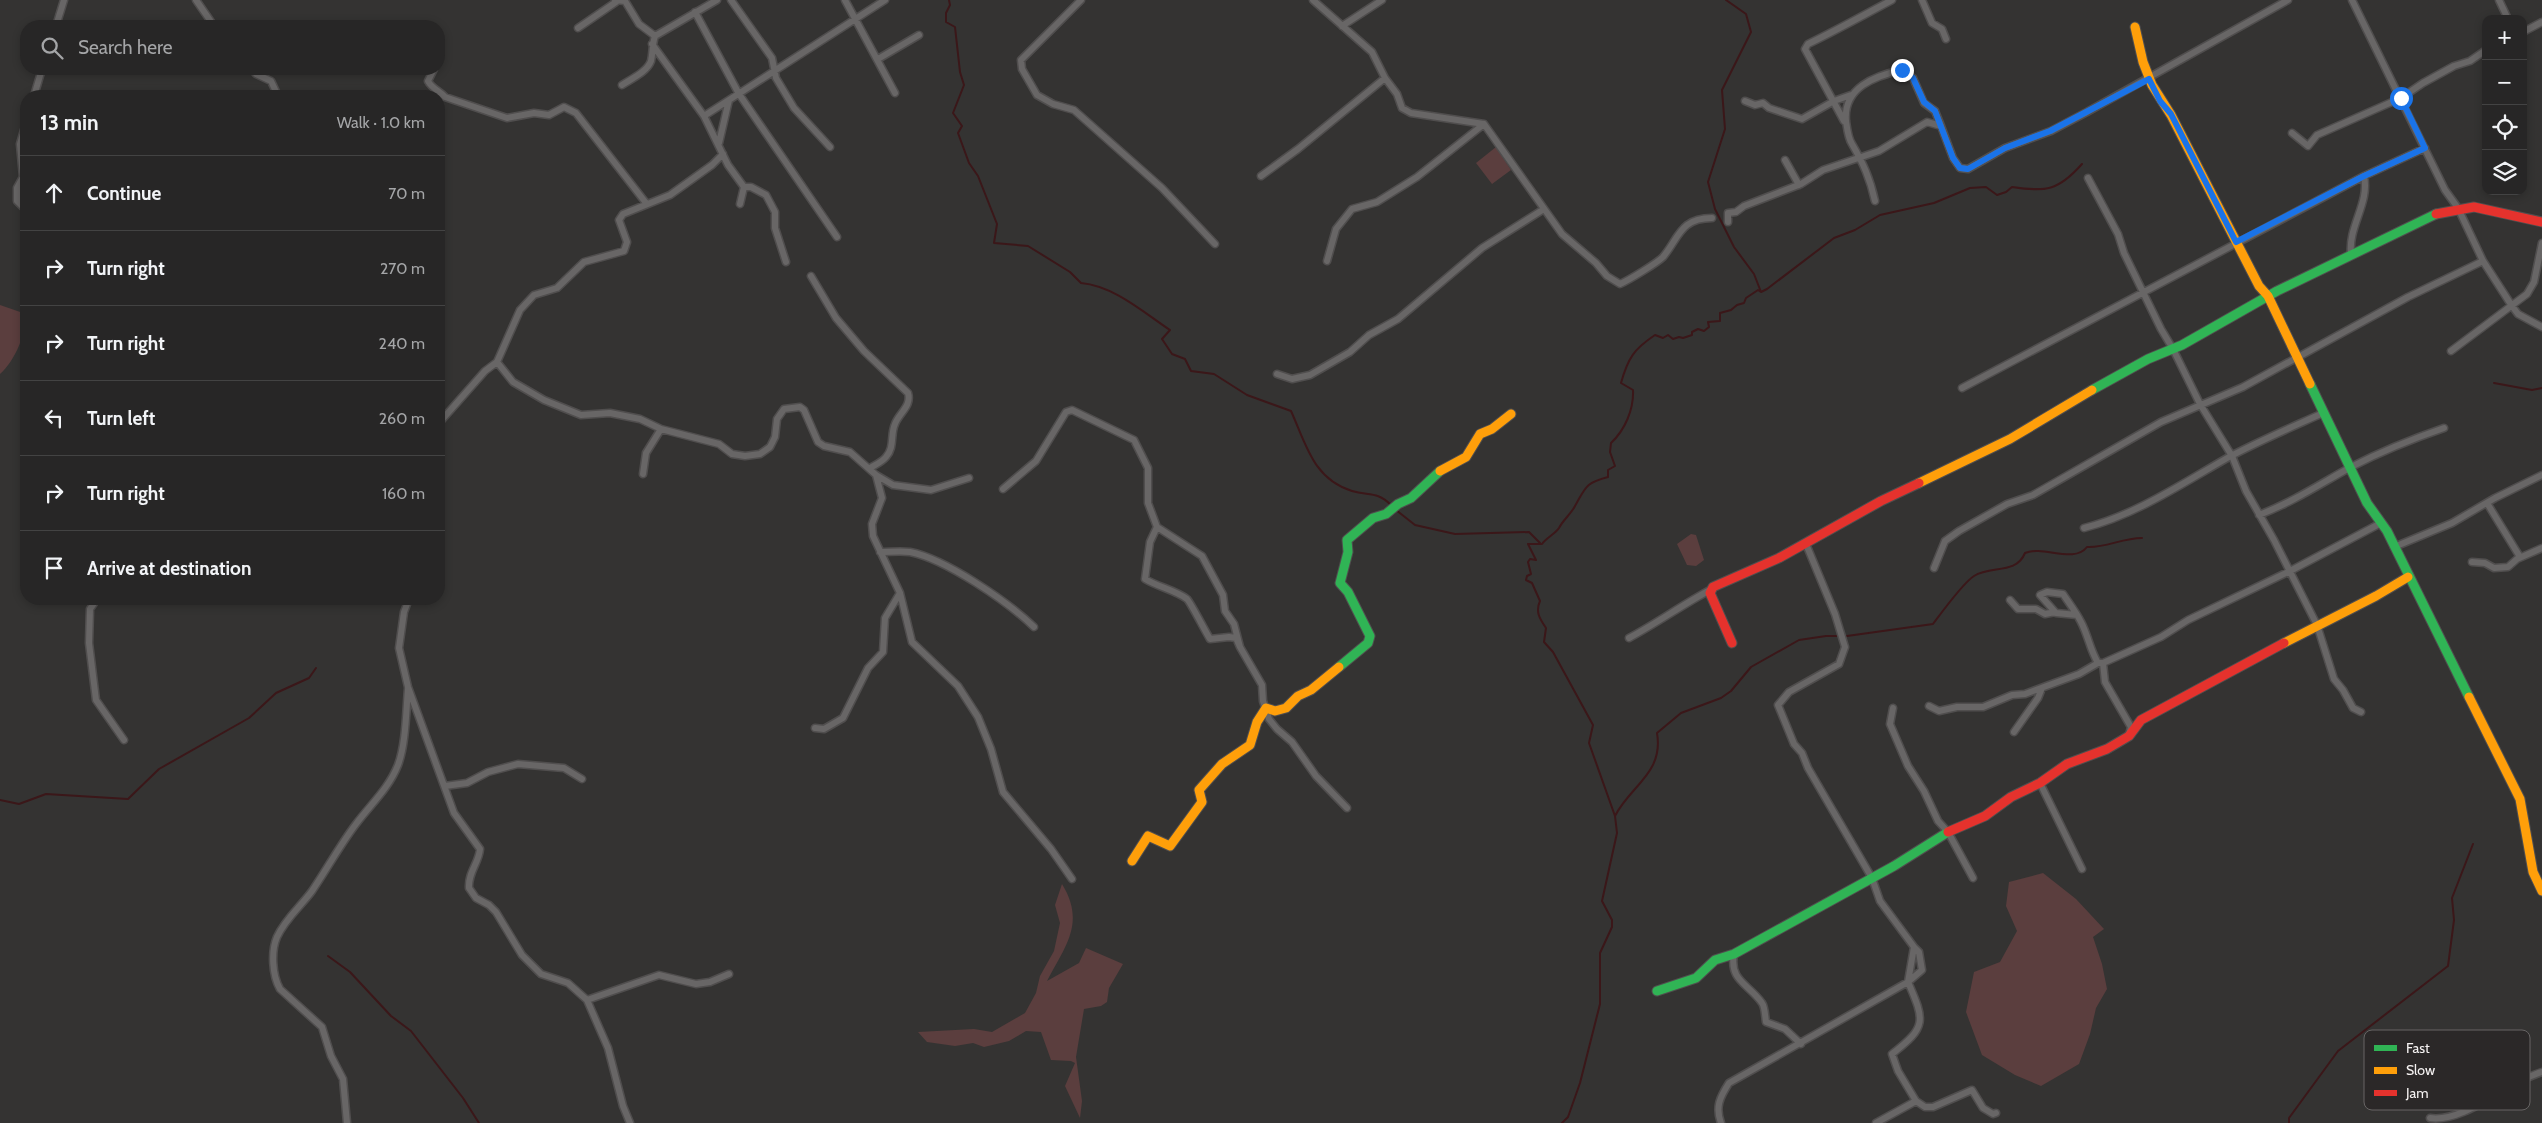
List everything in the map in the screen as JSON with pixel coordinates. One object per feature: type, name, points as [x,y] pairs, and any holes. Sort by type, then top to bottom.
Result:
[{"type":"street","points":[[58,20],[64,0]]},
{"type":"street","points":[[196,0],[210,20]]},
{"type":"street","points":[[622,85],[648,68],[655,36],[717,0]]},
{"type":"street","points":[[731,0],[772,58],[776,78],[794,108],[830,147]]},
{"type":"street","points":[[845,0],[895,93]]},
{"type":"street","points":[[704,116],[885,0]]},
{"type":"street","points":[[1081,0],[1022,60],[1022,69],[1037,95],[1053,104],[1074,110],[1162,188],[1215,244]]},
{"type":"street","points":[[1313,0],[1372,52],[1385,78],[1397,94],[1402,108],[1411,113],[1484,124],[1562,234],[1596,263],[1607,276],[1620,284],[1662,257],[1674,238],[1685,226],[1703,218],[1712,218]]},
{"type":"street","points":[[1342,26],[1382,0]]},
{"type":"street","points":[[1875,201],[1860,157],[1851,143],[1846,125],[1834,101],[1827,92],[1817,68],[1805,49],[1808,44],[1846,26],[1860,16],[1892,0]]},
{"type":"street","points":[[1922,0],[1932,22],[1942,30],[1946,39]]},
{"type":"street","points":[[1745,101],[1754,105],[1763,103],[1770,108],[1802,119],[1851,94],[1873,79],[1902,70],[1913,78],[1924,102],[1935,111],[1953,158],[1960,168],[1968,169],[2005,148],[2050,131],[2149,79],[2288,0]]},
{"type":"street","points":[[2352,0],[2445,190],[2458,208],[2483,261],[2518,314],[2542,327]]},
{"type":"street","points":[[2499,0],[2506,15]]},
{"type":"street","points":[[578,28],[616,1],[625,1],[639,24],[655,36]]},
{"type":"street","points":[[695,12],[739,94],[837,237]]},
{"type":"street","points":[[2527,30],[2542,22]]},
{"type":"street","points":[[2135,27],[2138,48],[2149,79],[2160,101],[2171,114],[2259,286],[2268,296],[2367,504],[2381,523],[2394,547],[2465,685],[2520,799],[2533,872],[2542,891]]},
{"type":"street","points":[[878,59],[919,35]]},
{"type":"street","points":[[652,44],[704,116],[719,143],[728,165],[744,187],[740,204]]},
{"type":"street","points":[[2292,133],[2308,146],[2317,135],[2401,98],[2423,83],[2454,66],[2470,61],[2482,53]]},
{"type":"street","points":[[36,90],[40,75]]},
{"type":"street","points":[[258,75],[271,81],[275,90]]},
{"type":"street","points":[[431,75],[428,82],[431,87],[438,90]]},
{"type":"street","points":[[1261,176],[1298,149],[1385,78]]},
{"type":"street","points":[[1846,125],[1845,108],[1851,94]]},
{"type":"street","points":[[445,97],[492,115],[507,118],[534,113],[549,115],[564,107],[576,113],[646,203]]},
{"type":"street","points":[[719,143],[729,100]]},
{"type":"street","points":[[1728,222],[1728,212],[1736,212],[1744,206],[1799,185],[1824,170],[1879,151],[1928,122],[1941,126]]},
{"type":"street","points":[[1327,261],[1336,229],[1352,209],[1378,202],[1409,182],[1484,124]]},
{"type":"street","points":[[1962,388],[2144,294],[2236,242],[2364,176],[2425,148]]},
{"type":"street","points":[[445,416],[485,371],[496,362],[520,310],[534,295],[557,288],[584,262],[624,251],[628,242],[619,220],[623,214],[646,203],[670,195],[712,165],[723,154]]},
{"type":"street","points":[[1785,160],[1799,185]]},
{"type":"street","points":[[2352,254],[2350,241],[2363,207],[2362,198],[2366,187],[2364,176]]},
{"type":"street","points":[[2088,178],[2118,234],[2144,294],[2200,404],[2232,456],[2246,491],[2317,625],[2334,679],[2353,708],[2361,712]]},
{"type":"street","points":[[20,182],[17,188],[17,201],[20,204]]},
{"type":"street","points":[[744,187],[751,187],[766,195],[775,212],[775,228],[786,262]]},
{"type":"street","points":[[1629,638],[1656,624],[1679,606],[1710,590],[1717,584],[1806,544],[1881,501],[2010,439],[2071,401],[2148,359],[2173,349],[2268,296],[2439,212],[2458,208],[2488,209],[2542,222]]},
{"type":"street","points":[[1277,374],[1292,379],[1310,375],[1350,352],[1369,336],[1398,319],[1482,248],[1544,209]]},
{"type":"street","points":[[2451,351],[2527,294],[2534,282],[2542,243]]},
{"type":"street","points":[[1934,568],[1945,541],[1958,531],[2007,504],[2033,496],[2161,422],[2200,404],[2218,400],[2408,297],[2483,261]]},
{"type":"street","points":[[811,276],[836,318],[864,351],[908,393],[905,410],[895,422],[892,449],[886,458],[870,468]]},
{"type":"street","points":[[496,362],[512,382],[544,400],[581,415],[610,413],[640,419],[661,429],[719,444],[732,454],[745,456],[760,454],[770,447],[775,437],[777,419],[784,409],[800,407],[804,410],[818,442],[824,446],[850,452],[876,475],[893,485],[917,490],[931,490],[969,478]]},
{"type":"street","points":[[1003,489],[1036,461],[1066,412],[1072,410],[1134,440],[1148,468],[1148,503],[1156,527],[1202,556],[1223,595],[1225,611],[1234,624],[1240,647]]},
{"type":"street","points":[[2084,528],[2104,523],[2232,456],[2323,413]]},
{"type":"street","points":[[1266,708],[1276,712],[1286,710],[1303,691],[1311,690],[1368,643],[1370,636],[1348,592],[1340,583],[1347,564],[1347,540],[1373,518],[1386,514],[1398,504],[1411,498],[1441,470],[1466,457],[1480,434],[1492,429],[1511,414]]},
{"type":"street","points":[[2259,515],[2292,502],[2350,468],[2418,437],[2444,428]]},
{"type":"street","points":[[643,474],[646,453],[661,429]]},
{"type":"street","points":[[876,475],[882,498],[872,524],[873,536],[900,593],[912,642],[958,686],[978,717],[991,749],[1003,792],[1019,814],[1051,849],[1072,879]]},
{"type":"street","points":[[2394,547],[2452,523],[2487,502],[2542,475]]},
{"type":"street","points":[[2487,502],[2520,557]]},
{"type":"street","points":[[1929,706],[1939,712],[1956,707],[1983,707],[2006,697],[2025,694],[2079,674],[2160,637],[2188,620],[2290,571],[2381,523]]},
{"type":"street","points":[[1156,527],[1150,542],[1145,580],[1186,599],[1193,607],[1194,614],[1210,639],[1236,638],[1262,685],[1266,708],[1277,729],[1292,742],[1316,776],[1347,808]]},
{"type":"street","points":[[1721,1123],[1717,1111],[1720,1098],[1729,1083],[1908,982],[1922,970],[1919,952],[1880,901],[1872,878],[1808,768],[1802,753],[1794,744],[1778,705],[1789,692],[1839,664],[1845,648],[1835,614],[1806,544]]},
{"type":"street","points":[[2472,562],[2485,562],[2494,568],[2508,567],[2520,557],[2542,548]]},
{"type":"street","points":[[880,552],[910,552],[936,561],[991,594],[1034,627]]},
{"type":"street","points":[[1657,991],[1696,978],[1715,960],[1734,954],[1872,878],[1948,832],[1985,816],[2011,797],[2040,783],[2067,764],[2107,749],[2129,736],[2141,720],[2237,666],[2408,577]]},
{"type":"street","points":[[1710,590],[1732,643]]},
{"type":"street","points":[[2055,612],[2040,595],[2047,592],[2064,594],[2077,615],[2101,663],[2105,682],[2131,727],[2129,736]]},
{"type":"street","points":[[815,728],[824,729],[843,718],[868,668],[883,652],[885,618],[900,593]]},
{"type":"street","points":[[2010,600],[2018,609],[2036,608],[2045,614],[2055,612],[2077,615]]},
{"type":"street","points":[[92,605],[90,608],[89,642],[96,700],[124,740]]},
{"type":"street","points":[[407,605],[399,648],[408,687],[454,813],[480,849],[479,858],[471,869],[469,888],[476,898],[489,905],[496,912],[522,955],[541,974],[568,983],[587,1000],[608,1048],[623,1106],[630,1123]]},
{"type":"street","points":[[347,1123],[342,1079],[330,1056],[322,1027],[280,989],[276,982],[273,952],[277,937],[287,921],[312,890],[355,824],[385,789],[398,765],[402,751],[408,687]]},
{"type":"street","points":[[2014,732],[2038,698],[2042,688]]},
{"type":"street","points":[[1132,860],[1148,836],[1170,846],[1202,802],[1199,790],[1210,775],[1241,748],[1250,745],[1256,722],[1266,708]]},
{"type":"street","points":[[1894,708],[1890,724],[1908,766],[1924,791],[1938,821],[1948,832],[1974,878]]},
{"type":"street","points":[[445,786],[467,783],[488,772],[518,764],[564,768],[582,779]]},
{"type":"street","points":[[2040,783],[2082,869]]},
{"type":"street","points":[[1914,947],[1908,982],[1920,1010],[1921,1025],[1908,1042],[1892,1054],[1898,1071],[1916,1101],[1925,1107],[1932,1107],[1972,1090],[1984,1108],[1993,1114],[1996,1113]]},
{"type":"street","points":[[1734,954],[1732,965],[1737,977],[1763,1004],[1766,1022],[1785,1029],[1801,1044]]},
{"type":"street","points":[[587,1000],[659,975],[696,984],[710,982],[729,974]]},
{"type":"street","points":[[2530,1076],[2542,1072]]},
{"type":"street","points":[[1876,1123],[1916,1101]]},
{"type":"street","points":[[2430,1118],[2436,1119],[2461,1114],[2470,1110]]},
{"type":"shaded area","points":[[1496,147],[1511,170],[1492,184],[1476,163]]},
{"type":"shaded area","points":[[0,305],[20,312],[20,344],[15,355],[0,374]]},
{"type":"shaded area","points":[[1691,534],[1696,535],[1704,560],[1696,566],[1687,565],[1677,544]]},
{"type":"shaded area","points":[[2043,873],[2076,899],[2104,929],[2093,937],[2102,964],[2107,989],[2096,1008],[2090,1034],[2079,1064],[2041,1086],[2015,1075],[1982,1055],[1966,1012],[1974,972],[2000,962],[2017,931],[2006,906],[2009,882]]},
{"type":"shaded area","points":[[1062,884],[1069,898],[1073,923],[1066,945],[1047,981],[1079,963],[1086,948],[1123,964],[1109,988],[1107,1002],[1101,1006],[1084,1009],[1076,1057],[1082,1101],[1080,1118],[1065,1086],[1075,1063],[1051,1060],[1041,1032],[1026,1031],[1009,1041],[984,1047],[973,1043],[955,1046],[927,1042],[918,1032],[974,1029],[992,1032],[1025,1013],[1036,993],[1040,976],[1054,951],[1060,923],[1055,905]]},
{"type":"waterway","points":[[949,0],[950,5],[946,13],[946,22],[955,27],[960,72],[964,85],[953,113],[962,126],[958,133],[969,163],[978,176],[997,224],[994,243],[1028,246],[1070,272],[1081,283],[1093,285],[1117,294],[1139,308],[1170,330],[1162,339],[1172,354],[1185,359],[1191,371],[1214,374],[1247,395],[1291,411],[1312,459],[1328,478],[1352,491],[1373,495],[1391,505]]},
{"type":"waterway","points":[[1726,0],[1746,14],[1751,32],[1722,90],[1725,129],[1708,182],[1715,209],[1734,247],[1754,274],[1761,292]]},
{"type":"waterway","points":[[1562,1123],[1568,1117],[1580,1083],[1600,1004],[1600,953],[1612,927],[1612,920],[1602,901],[1617,833],[1615,816],[1589,743],[1593,725],[1553,652],[1544,642],[1546,628],[1538,612],[1540,601],[1532,583],[1526,580],[1527,576],[1531,574],[1528,562],[1530,559],[1536,560],[1528,544],[1542,544],[1559,528],[1587,487],[1595,481],[1608,477],[1608,470],[1615,466],[1610,452],[1611,443],[1628,419],[1633,397],[1633,390],[1621,383],[1633,355],[1655,335],[1663,338],[1668,335],[1673,339],[1692,335],[1692,332],[1698,329],[1704,331],[1709,327],[1708,322],[1720,321],[1720,313],[1744,303],[1746,298],[1758,290],[1761,292],[1767,289],[1834,238],[1855,230],[1880,215],[1934,203],[1970,188],[1986,187],[1997,195],[2006,192],[2012,187],[2051,188],[2066,180],[2082,164]]},
{"type":"waterway","points":[[2494,383],[2532,390],[2542,388]]},
{"type":"waterway","points":[[1396,510],[1415,525],[1455,534],[1529,532],[1540,543]]},
{"type":"waterway","points":[[1615,816],[1621,805],[1651,769],[1656,759],[1658,747],[1657,733],[1681,713],[1721,698],[1731,691],[1751,667],[1799,640],[1826,636],[1847,636],[1933,624],[1959,591],[1974,576],[2016,564],[2025,553],[2040,551],[2074,554],[2081,552],[2087,547],[2142,538]]},
{"type":"waterway","points":[[0,800],[19,804],[46,794],[128,799],[159,769],[249,718],[276,693],[309,678],[316,668]]},
{"type":"waterway","points":[[2365,1030],[2448,966],[2454,920],[2452,898],[2473,844]]},
{"type":"waterway","points":[[328,956],[350,972],[391,1016],[411,1031],[463,1098],[479,1123]]},
{"type":"waterway","points":[[2289,1123],[2289,1118],[2338,1051],[2364,1031]]},
{"type":"traffic: fast","points":[[2092,390],[2148,359],[2182,345],[2277,291],[2436,214]]},
{"type":"traffic: fast","points":[[2310,384],[2367,503],[2387,531],[2469,697]]},
{"type":"traffic: fast","points":[[1339,667],[1368,643],[1370,636],[1348,592],[1340,583],[1348,552],[1347,540],[1373,518],[1386,514],[1398,504],[1411,498],[1440,471]]},
{"type":"traffic: fast","points":[[1657,991],[1696,978],[1715,960],[1734,954],[1894,866],[1948,832]]},
{"type":"traffic: slow","points":[[2135,27],[2143,62],[2152,85],[2171,115],[2259,286],[2268,296],[2310,384]]},
{"type":"traffic: slow","points":[[1919,483],[2010,439],[2092,390]]},
{"type":"traffic: slow","points":[[1440,471],[1466,457],[1480,434],[1492,429],[1511,414]]},
{"type":"traffic: slow","points":[[2284,643],[2376,596],[2408,577]]},
{"type":"traffic: slow","points":[[1132,861],[1148,836],[1170,846],[1202,802],[1199,790],[1222,764],[1250,745],[1257,722],[1266,708],[1275,711],[1286,708],[1298,696],[1311,690],[1339,667]]},
{"type":"traffic: slow","points":[[2469,697],[2520,799],[2533,872],[2542,891]]},
{"type":"traffic: jam","points":[[2436,214],[2474,207],[2542,222]]},
{"type":"traffic: jam","points":[[1732,643],[1710,593],[1713,587],[1779,558],[1881,501],[1919,483]]},
{"type":"traffic: jam","points":[[1948,832],[1985,816],[2011,797],[2040,783],[2067,764],[2107,749],[2129,736],[2141,720],[2284,643]]},
{"type":"route","points":[[1902,70],[1913,78],[1924,102],[1935,111],[1953,158],[1960,168],[1968,169],[2005,148],[2050,131],[2149,79],[2160,101],[2171,114],[2236,242],[2364,176],[2425,148],[2401,98]]}]
